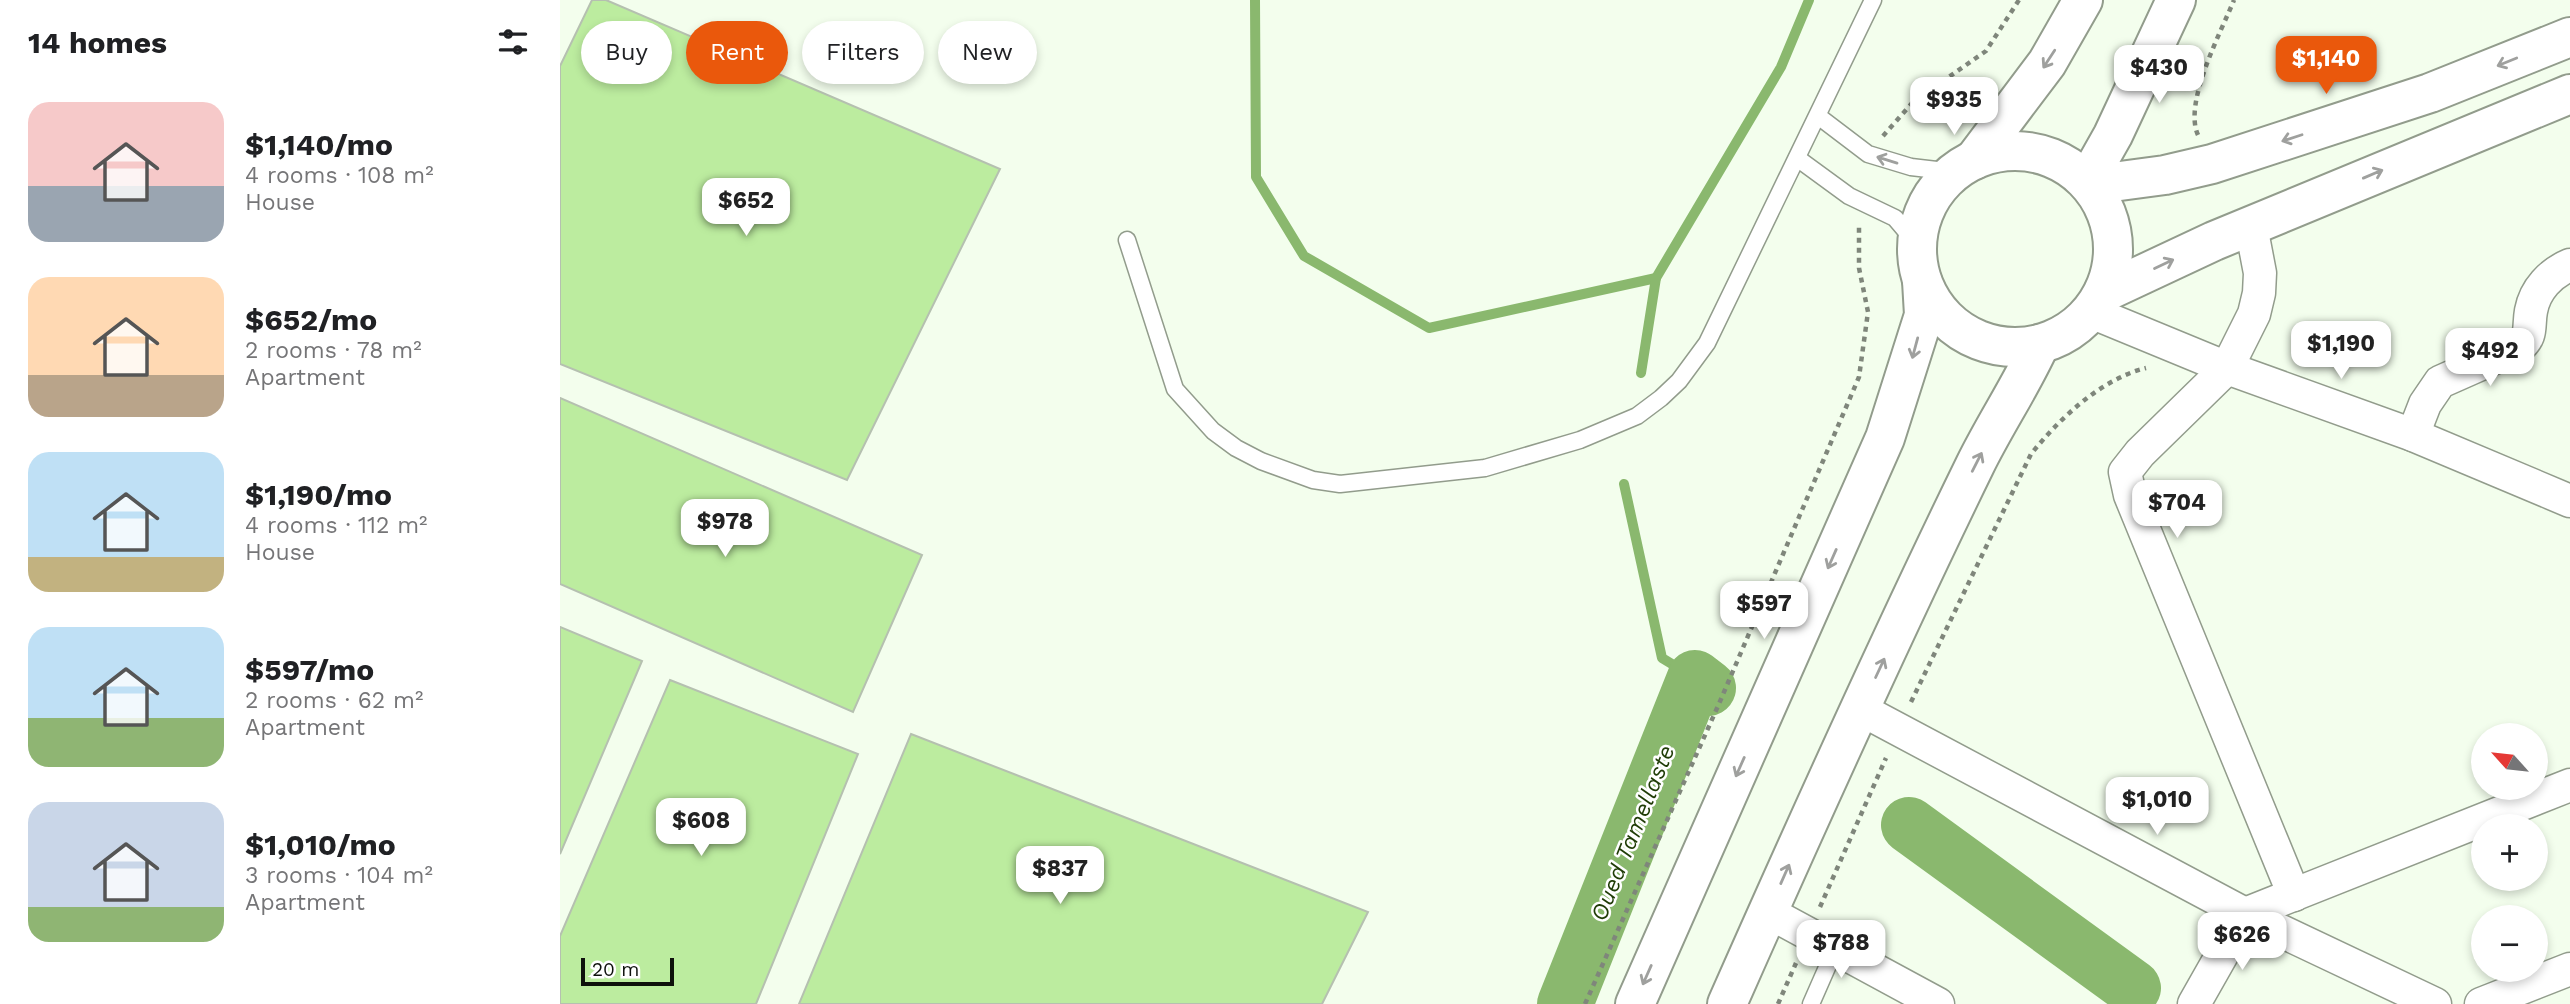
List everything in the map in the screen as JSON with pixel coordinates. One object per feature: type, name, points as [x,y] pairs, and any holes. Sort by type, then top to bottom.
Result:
[{"type":"main road","points":[[1635,1004],[1885,438],[1924,315],[1917,244],[1928,204],[1939,187],[1964,166],[2047,63],[2083,0]]},
{"type":"main road","points":[[2088,183],[2176,0]]},
{"type":"main road","points":[[2088,183],[2165,175],[2212,164],[2430,93],[2570,37]]},
{"type":"main road","points":[[1922,281],[1933,303],[1949,321],[1969,335],[1991,345],[2015,347],[2040,344],[2062,335],[2097,303],[2251,226],[2570,94]]},
{"type":"main road","points":[[1964,166],[1997,153],[2034,153],[2068,166],[2088,183],[2105,209],[2113,237],[2112,266],[2097,303]]},
{"type":"main road","points":[[1727,1004],[1860,709],[1976,463],[2024,380],[2040,344]]},
{"type":"street","points":[[2251,226],[2260,273],[2259,293],[2254,314],[2227,368],[2140,453],[2125,472],[2130,495],[2294,895]]},
{"type":"street","points":[[2413,435],[2425,404],[2440,382],[2526,341],[2531,331],[2531,311],[2537,296],[2552,273],[2570,265]]},
{"type":"street","points":[[2097,303],[2182,349],[2227,368],[2413,435],[2570,501]]},
{"type":"street","points":[[1860,709],[1899,727],[2245,914],[2435,1004]]},
{"type":"street","points":[[2194,1004],[2245,914],[2570,785]]},
{"type":"street","points":[[1768,912],[1938,1004]]},
{"type":"street","points":[[2481,1004],[2570,969]]},
{"type":"lane","points":[[1127,240],[1175,389],[1193,412],[1236,448],[1286,472],[1340,484],[1485,468],[1609,430],[1637,416],[1679,382],[1707,343],[1873,0]]},
{"type":"lane","points":[[1818,116],[1868,154],[1910,167],[1964,166]]},
{"type":"lane","points":[[1797,158],[1849,196],[1895,218],[1917,244]]},
{"type":"lane","points":[[1811,1004],[1836,947]]},
{"type":"path","points":[[1868,154],[1913,102],[1986,51],[2019,0]]},
{"type":"path","points":[[2212,164],[2194,126],[2193,106],[2234,0]]},
{"type":"path","points":[[1585,1004],[1718,706],[1859,377],[1868,312],[1859,268],[1861,231],[1849,196]]},
{"type":"path","points":[[1778,1004],[1899,727],[2031,454],[2049,432],[2087,398],[2131,372],[2165,364],[2182,349]]},
{"type":"building","points":[[592,0],[606,0],[655,21],[582,21]]},
{"type":"building","points":[[581,23],[581,84],[672,84],[672,28],[686,34],[686,84],[788,84],[788,78],[1000,169],[847,480],[560,364],[560,66]]},
{"type":"building","points":[[560,398],[922,555],[853,712],[560,584]]},
{"type":"building","points":[[560,627],[642,661],[560,854]]},
{"type":"building","points":[[670,680],[858,754],[756,1004],[560,1004],[560,936]]},
{"type":"building","points":[[911,734],[1368,912],[1322,1004],[799,1004]]},
{"type":"waterway","points":[[1255,0],[1256,177],[1304,256],[1429,328],[1656,278]]},
{"type":"waterway","points":[[1641,373],[1656,278],[1781,67],[1809,0]]},
{"type":"waterway","points":[[1624,484],[1662,658],[1695,678]]},
{"type":"waterway","name":"Oued Tamellaste","points":[[1565,1004],[1695,678],[1708,688]]},
{"type":"waterway","name":"Oued Tamellaste","points":[[1909,825],[2133,988]]}]
